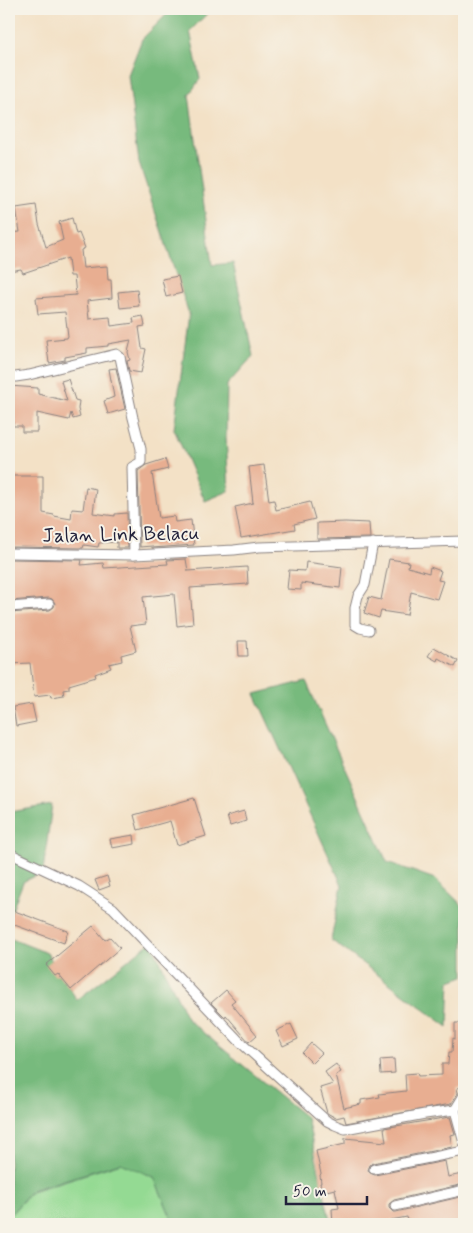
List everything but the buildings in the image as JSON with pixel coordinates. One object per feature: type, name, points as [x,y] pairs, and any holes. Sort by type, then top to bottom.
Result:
[{"type":"street","points":[[9,378],[116,354],[120,357],[132,418],[141,449],[141,462],[132,467],[134,555]]},
{"type":"street","name":"Jalan Link Belacu","points":[[9,553],[134,555],[373,543],[464,542]]},
{"type":"street","points":[[369,630],[356,625],[355,608],[358,596],[365,584],[373,543]]},
{"type":"street","points":[[9,607],[48,604]]},
{"type":"street","points":[[9,853],[78,886],[113,908],[240,1042],[327,1121],[346,1129],[455,1110]]},
{"type":"street","points":[[464,1095],[455,1110],[464,1143]]},
{"type":"street","points":[[374,1169],[464,1150]]},
{"type":"street","points":[[395,1206],[464,1190]]},
{"type":"green space","points":[[172,9],[212,9],[190,31],[200,79],[189,95],[212,265],[233,263],[253,356],[227,385],[226,437],[229,491],[205,501],[174,429],[189,314],[139,163],[128,75],[142,39]]},
{"type":"green space","points":[[306,681],[387,862],[435,879],[464,907],[464,976],[450,981],[448,1027],[331,940],[342,885],[255,694]]},
{"type":"green space","points":[[52,805],[43,871],[23,882],[9,918],[10,812]]},
{"type":"green space","points":[[9,938],[47,953],[77,1000],[151,942],[188,1020],[307,1118],[331,1224],[174,1224],[154,1177],[120,1163],[32,1190],[9,1216]]},
{"type":"green space","points":[[121,1163],[154,1177],[174,1224],[9,1224],[9,1216],[32,1191]]}]
